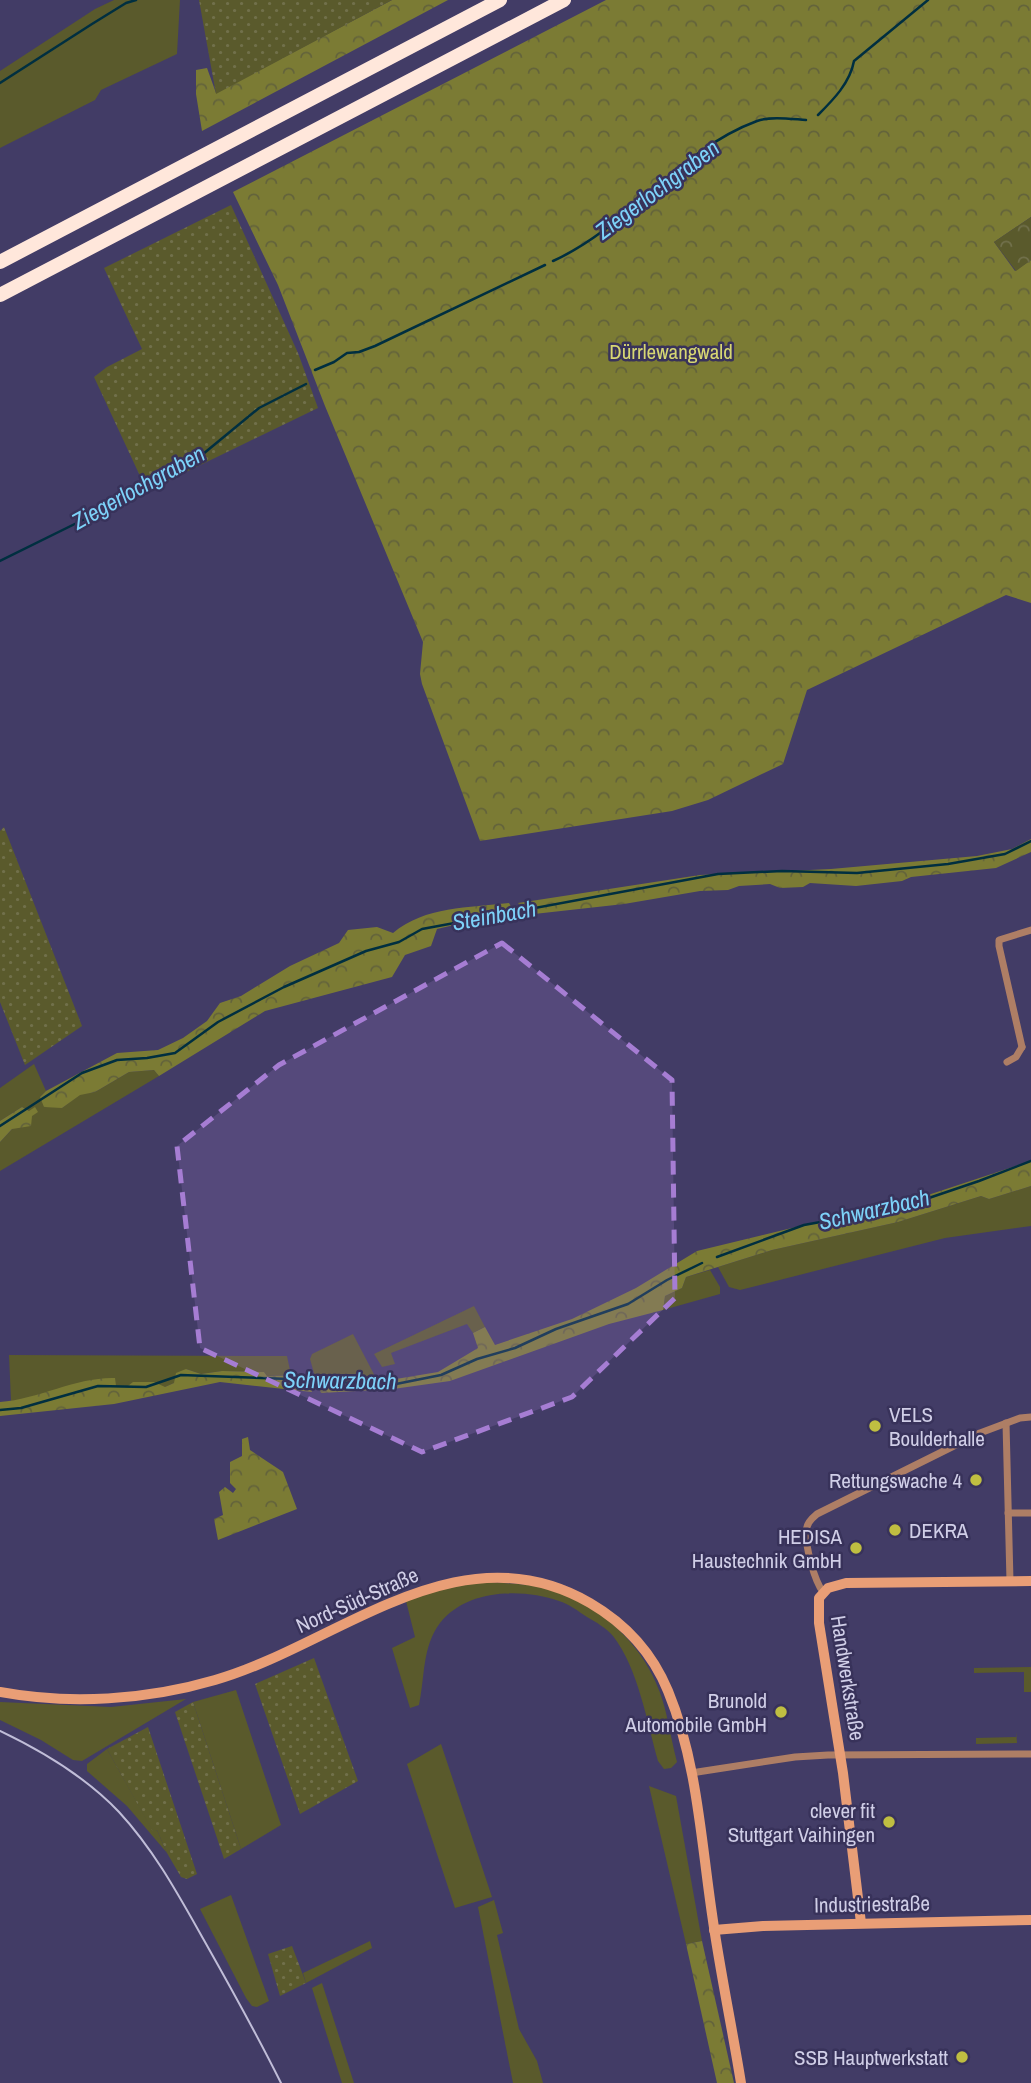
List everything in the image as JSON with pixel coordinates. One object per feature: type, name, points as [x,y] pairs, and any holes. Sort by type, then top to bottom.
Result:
[{"type":"highway","points":[[0,262],[500,0]]},
{"type":"highway","points":[[0,295],[564,0]]},
{"type":"main road","name":"Nord-Süd-Straße","points":[[0,1692],[51,1698],[89,1698],[157,1693],[191,1687],[272,1660],[393,1601],[444,1584],[506,1578],[550,1586],[593,1605],[626,1629],[652,1658],[676,1711],[691,1773],[714,1930],[741,2083]]},
{"type":"main road","points":[[823,1592],[831,1586],[846,1583],[1031,1581]]},
{"type":"main road","name":"Handwerkstraße","points":[[823,1592],[818,1603],[819,1623],[862,1923]]},
{"type":"main road","name":"Industriestraße","points":[[714,1930],[763,1926],[1031,1920]]},
{"type":"street","points":[[1007,1062],[1027,1047],[999,940],[1031,930]]},
{"type":"street","name":"Handwerkstraße","points":[[823,1592],[815,1579],[806,1532],[810,1520],[817,1514],[956,1445],[1006,1423],[1031,1417]]},
{"type":"street","points":[[1006,1423],[1010,1581]]},
{"type":"street","points":[[1008,1513],[1031,1513]]},
{"type":"street","points":[[691,1773],[796,1757],[1031,1754]]},
{"type":"highlighted area","points":[[502,943],[672,1080],[675,1298],[572,1397],[422,1452],[200,1348],[177,1146],[279,1065]]},
{"type":"green space","points":[[114,0],[180,0],[177,54],[101,90],[95,100],[0,148],[0,71],[95,9]]},
{"type":"green space","points":[[199,0],[392,0],[216,94]]},
{"type":"green space","points":[[392,0],[448,0],[202,131],[196,94],[196,70],[207,68],[216,93]]},
{"type":"green space","name":"Dürrlewangwald","points":[[606,0],[1031,0],[1031,217],[994,242],[1015,271],[1031,260],[1031,603],[1006,595],[807,690],[783,764],[708,800],[672,811],[480,841],[422,684],[420,674],[423,642],[278,285],[233,192]]},
{"type":"green space","points":[[231,205],[298,353],[318,408],[147,491],[94,377],[142,349],[104,268]]},
{"type":"green space","points":[[1031,217],[1031,260],[1016,271],[994,242]]},
{"type":"green space","points":[[4,827],[82,1026],[25,1065],[0,1002],[0,831]]},
{"type":"green space","points":[[1031,839],[1031,852],[996,868],[911,877],[902,881],[856,886],[810,883],[803,887],[780,888],[770,884],[739,886],[728,890],[700,891],[624,904],[525,915],[518,903],[700,875],[831,869],[977,856],[1012,849]]},
{"type":"green space","points":[[509,903],[517,916],[437,929],[431,946],[405,955],[392,977],[265,1011],[159,1076],[154,1070],[129,1072],[95,1092],[80,1095],[62,1108],[44,1107],[40,1097],[46,1091],[117,1053],[158,1050],[183,1038],[207,1021],[220,1003],[241,996],[290,966],[339,943],[348,930],[377,927],[393,933],[406,924],[433,913]]},
{"type":"green space","points":[[34,1064],[46,1091],[40,1097],[62,1108],[80,1094],[95,1092],[129,1072],[154,1070],[159,1076],[0,1171],[0,1142],[29,1111],[22,1107],[0,1121],[0,1088]]},
{"type":"green space","points":[[22,1107],[29,1111],[35,1107],[38,1112],[32,1116],[31,1126],[12,1129],[0,1142],[0,1121]]},
{"type":"green space","points":[[1031,1161],[1031,1186],[989,1199],[981,1196],[898,1222],[772,1250],[686,1277],[682,1288],[665,1296],[663,1310],[609,1324],[450,1381],[393,1389],[321,1393],[315,1377],[378,1382],[438,1372],[478,1348],[473,1333],[485,1327],[495,1345],[572,1319],[636,1288],[697,1251],[928,1195]]},
{"type":"green space","points":[[1031,1186],[1031,1226],[945,1238],[740,1290],[729,1287],[718,1267],[772,1250],[898,1222],[981,1196],[989,1199]]},
{"type":"green space","points":[[710,1270],[720,1287],[720,1294],[663,1310],[665,1296],[682,1288],[686,1277]]},
{"type":"green space","points":[[474,1306],[485,1327],[473,1333],[467,1324],[391,1353],[395,1364],[382,1367],[374,1354]]},
{"type":"green space","points":[[353,1334],[378,1382],[315,1377],[310,1359],[312,1354]]},
{"type":"green space","points":[[9,1355],[287,1356],[291,1375],[267,1376],[264,1372],[222,1371],[201,1374],[186,1369],[174,1383],[165,1387],[115,1386],[11,1401]]},
{"type":"green space","points":[[186,1369],[201,1374],[222,1371],[264,1372],[267,1376],[307,1375],[312,1392],[220,1382],[114,1404],[0,1416],[0,1402],[100,1379],[115,1378],[116,1386],[128,1386],[133,1382],[154,1382],[165,1387],[174,1383],[176,1373]]},
{"type":"green space","points":[[248,1437],[250,1450],[283,1472],[297,1509],[218,1540],[214,1519],[223,1515],[219,1492],[225,1487],[233,1493],[236,1489],[230,1483],[230,1462],[242,1456],[242,1439]]},
{"type":"green space","points":[[490,1582],[547,1588],[565,1594],[594,1610],[619,1630],[649,1668],[660,1692],[677,1762],[671,1768],[664,1769],[658,1761],[635,1679],[613,1636],[601,1625],[563,1602],[544,1597],[496,1594],[465,1603],[451,1612],[434,1632],[425,1663],[419,1705],[410,1708],[392,1648],[415,1637],[406,1601],[451,1586]]},
{"type":"green space","points":[[314,1658],[358,1781],[300,1814],[255,1684]]},
{"type":"green space","points":[[1031,1667],[1031,1692],[1024,1692],[1024,1672],[974,1673],[974,1668]]},
{"type":"green space","points":[[236,1690],[281,1825],[241,1849],[193,1702]]},
{"type":"green space","points":[[186,1699],[82,1761],[73,1760],[41,1740],[0,1720],[0,1702],[111,1707]]},
{"type":"green space","points":[[193,1702],[241,1849],[224,1859],[175,1712]]},
{"type":"green space","points":[[148,1727],[197,1874],[187,1879],[181,1877],[157,1830],[153,1832],[107,1749]]},
{"type":"green space","points":[[1016,1732],[1017,1743],[976,1744],[976,1738],[1016,1737]]},
{"type":"green space","points":[[441,1744],[492,1897],[455,1908],[407,1764]]},
{"type":"green space","points":[[107,1749],[153,1831],[157,1830],[167,1853],[127,1806],[87,1771],[87,1764]]},
{"type":"green space","points":[[649,1786],[676,1796],[702,1941],[686,1944]]},
{"type":"green space","points":[[231,1895],[269,2001],[257,2007],[252,2006],[246,1998],[200,1909]]},
{"type":"green space","points":[[494,1900],[503,1933],[497,1935],[519,2029],[537,2061],[543,2083],[513,2083],[478,1907]]},
{"type":"green space","points":[[370,1941],[372,1948],[306,1983],[303,1973]]},
{"type":"green space","points":[[702,1941],[734,2083],[717,2083],[686,1944]]},
{"type":"green space","points":[[292,1946],[306,1983],[280,1996],[268,1954]]},
{"type":"green space","points":[[322,1983],[354,2083],[342,2083],[312,1988]]},
{"type":"waterway","points":[[0,83],[126,3],[136,0]]},
{"type":"waterway","name":"Ziegerlochgraben","points":[[818,115],[845,84],[854,61],[928,0]]},
{"type":"waterway","name":"Ziegerlochgraben","points":[[553,261],[606,229],[702,150],[729,134],[763,119],[806,120]]},
{"type":"waterway","name":"Ziegerlochgraben","points":[[315,370],[347,353],[375,346],[545,265]]},
{"type":"waterway","name":"Ziegerlochgraben","points":[[0,561],[197,459],[259,408],[306,384]]},
{"type":"waterway","name":"Steinbach","points":[[0,1126],[82,1073],[117,1060],[175,1053],[218,1022],[284,987],[366,951],[399,942],[422,929],[718,874],[782,871],[857,873],[948,864],[1005,854],[1031,841]]},
{"type":"waterway","name":"Schwarzbach","points":[[717,1257],[804,1225],[923,1200],[1031,1161]]},
{"type":"waterway","name":"Schwarzbach","points":[[0,1410],[21,1408],[98,1386],[146,1387],[181,1375],[318,1380],[386,1386],[441,1375],[477,1359],[515,1348],[556,1329],[628,1304],[702,1263]]},
{"type":"tram line","points":[[0,1731],[33,1748],[78,1777],[106,1799],[132,1827],[186,1908],[281,2083]]},
{"type":"place","name":"VELS Boulderhalle","points":[[875,1426]]},
{"type":"place","name":"Rettungswache 4","points":[[976,1480]]},
{"type":"place","name":"DEKRA","points":[[895,1530]]},
{"type":"place","name":"HEDISA Haustechnik GmbH","points":[[856,1548]]},
{"type":"place","name":"Brunold Automobile GmbH","points":[[781,1712]]},
{"type":"place","name":"clever fit Stuttgart Vaihingen","points":[[889,1822]]},
{"type":"place","name":"SSB Hauptwerkstatt","points":[[962,2057]]}]
